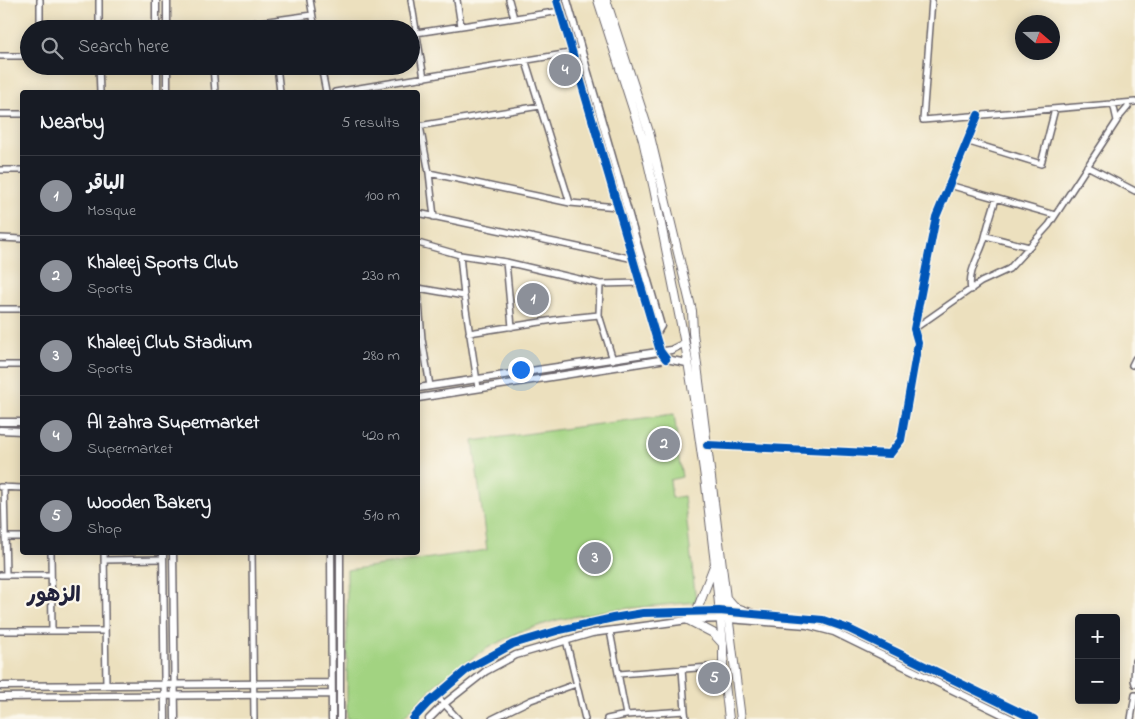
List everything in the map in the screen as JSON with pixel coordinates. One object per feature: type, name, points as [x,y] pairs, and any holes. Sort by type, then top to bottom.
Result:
[{"type":"main road","points":[[598,0],[643,140],[685,343],[700,441],[715,564],[729,719]]},
{"type":"main road","points":[[606,0],[649,132],[692,311],[693,333],[741,719]]},
{"type":"main road","points":[[697,610],[715,564]]},
{"type":"main road","points":[[726,597],[734,607],[754,614]]},
{"type":"main road","points":[[688,620],[714,633],[723,644]]},
{"type":"street","points":[[40,0],[40,20]]},
{"type":"street","points":[[99,0],[99,20]]},
{"type":"street","points":[[156,0],[156,20]]},
{"type":"street","points":[[167,0],[167,20]]},
{"type":"street","points":[[310,0],[313,20]]},
{"type":"street","points":[[411,0],[414,20]]},
{"type":"street","points":[[457,0],[461,26]]},
{"type":"street","points":[[509,0],[514,18]]},
{"type":"street","points":[[557,0],[660,351],[666,359]]},
{"type":"street","points":[[567,0],[661,326],[656,334]]},
{"type":"street","points":[[932,0],[923,120],[1135,102]]},
{"type":"street","points":[[420,32],[561,11]]},
{"type":"street","points":[[273,20],[312,15]]},
{"type":"street","points":[[373,90],[424,78],[582,51]]},
{"type":"street","points":[[0,56],[20,56]]},
{"type":"street","points":[[420,56],[424,78]]},
{"type":"street","points":[[526,62],[570,203]]},
{"type":"street","points":[[99,75],[100,90]]},
{"type":"street","points":[[156,75],[157,90]]},
{"type":"street","points":[[167,75],[167,90]]},
{"type":"street","points":[[214,75],[215,90]]},
{"type":"street","points":[[278,75],[280,90]]},
{"type":"street","points":[[323,75],[326,90]]},
{"type":"street","points":[[1113,104],[1117,121]]},
{"type":"street","points":[[420,126],[540,106]]},
{"type":"street","points":[[914,329],[981,282],[1009,269],[1049,225],[1128,107]]},
{"type":"street","points":[[966,141],[1041,164],[1055,108]]},
{"type":"street","points":[[0,114],[20,114]]},
{"type":"street","points":[[707,445],[890,454],[901,440],[918,343],[914,329],[936,217],[978,115]]},
{"type":"street","points":[[420,131],[429,173],[434,217]]},
{"type":"street","points":[[1087,166],[1135,191]]},
{"type":"street","points":[[0,170],[20,170]]},
{"type":"street","points":[[429,173],[570,203],[618,207]]},
{"type":"street","points":[[949,186],[1055,215]]},
{"type":"street","points":[[971,290],[972,274],[986,236],[986,230],[996,199]]},
{"type":"street","points":[[420,214],[634,258]]},
{"type":"street","points":[[986,236],[1029,248]]},
{"type":"street","points":[[0,238],[20,239]]},
{"type":"street","points":[[420,244],[460,255],[506,262],[600,284],[641,283]]},
{"type":"street","points":[[460,255],[469,334],[478,388]]},
{"type":"street","points":[[506,262],[512,327]]},
{"type":"street","points":[[600,284],[599,315],[613,360]]},
{"type":"street","points":[[420,289],[464,296]]},
{"type":"street","points":[[0,309],[20,309]]},
{"type":"street","points":[[469,334],[599,315]]},
{"type":"street","points":[[420,340],[430,386]]},
{"type":"street","points":[[420,388],[476,378],[613,360],[671,350],[685,343]]},
{"type":"street","points":[[420,398],[666,359],[687,363]]},
{"type":"street","points":[[1132,365],[1135,359]]},
{"type":"street","points":[[0,365],[20,365]]},
{"type":"street","points":[[0,422],[20,422]]},
{"type":"street","points":[[0,430],[20,430]]},
{"type":"street","points":[[6,575],[6,537],[2,487],[20,488]]},
{"type":"street","points":[[6,537],[20,537]]},
{"type":"street","points":[[51,555],[52,631]]},
{"type":"street","points":[[104,555],[106,685]]},
{"type":"street","points":[[173,555],[175,719]]},
{"type":"street","points":[[252,555],[254,719]]},
{"type":"street","points":[[331,555],[332,719]]},
{"type":"street","points":[[340,555],[340,719]]},
{"type":"street","points":[[104,560],[163,556],[166,719]]},
{"type":"street","points":[[0,575],[51,575]]},
{"type":"street","points":[[413,719],[469,668],[514,644],[560,630],[643,613],[697,610],[719,611],[728,616],[806,625],[834,632],[1012,719]]},
{"type":"street","points":[[429,719],[444,704],[486,671],[516,655],[592,633],[688,620],[720,620],[728,616],[776,614],[823,620],[849,629],[1034,719]]},
{"type":"street","points":[[0,631],[105,632]]},
{"type":"street","points":[[610,631],[626,714]]},
{"type":"street","points":[[566,640],[585,719]]},
{"type":"street","points":[[1135,661],[1135,684]]},
{"type":"street","points":[[619,674],[723,666]]},
{"type":"street","points":[[682,669],[686,719]]},
{"type":"street","points":[[0,686],[332,683]]},
{"type":"street","points":[[492,719],[531,700],[576,684]]},
{"type":"street","points":[[0,697],[332,694]]},
{"type":"street","points":[[1131,719],[1135,694]]},
{"type":"street","points":[[437,696],[458,719]]},
{"type":"street","points":[[607,719],[626,714],[685,711]]},
{"type":"green space","points":[[674,414],[677,436],[664,440],[666,455],[678,454],[682,477],[670,480],[672,498],[684,496],[696,602],[610,610],[557,620],[519,632],[486,649],[440,680],[402,719],[347,719],[347,570],[487,550],[473,441]]},
{"type":"cycle path","points":[[557,0],[660,351],[666,359]]},
{"type":"cycle path","points":[[707,445],[890,454],[901,440],[918,343],[914,329],[936,217],[978,115]]},
{"type":"cycle path","points":[[413,719],[427,704],[469,668],[513,644],[560,630],[643,613],[719,611],[823,620],[849,629],[1034,719]]},
{"type":"place","name":"Al Zahra Supermarket","points":[[565,70]]},
{"type":"place","name":"الباقر","points":[[533,299]]},
{"type":"place","name":"Khaleej Sports Club","points":[[664,444]]},
{"type":"place","name":"Khaleej Club Stadium","points":[[595,558]]},
{"type":"place","name":"Wooden Bakery","points":[[714,678]]},
{"type":"district","name":"الزهور","points":[[54,596]]}]
